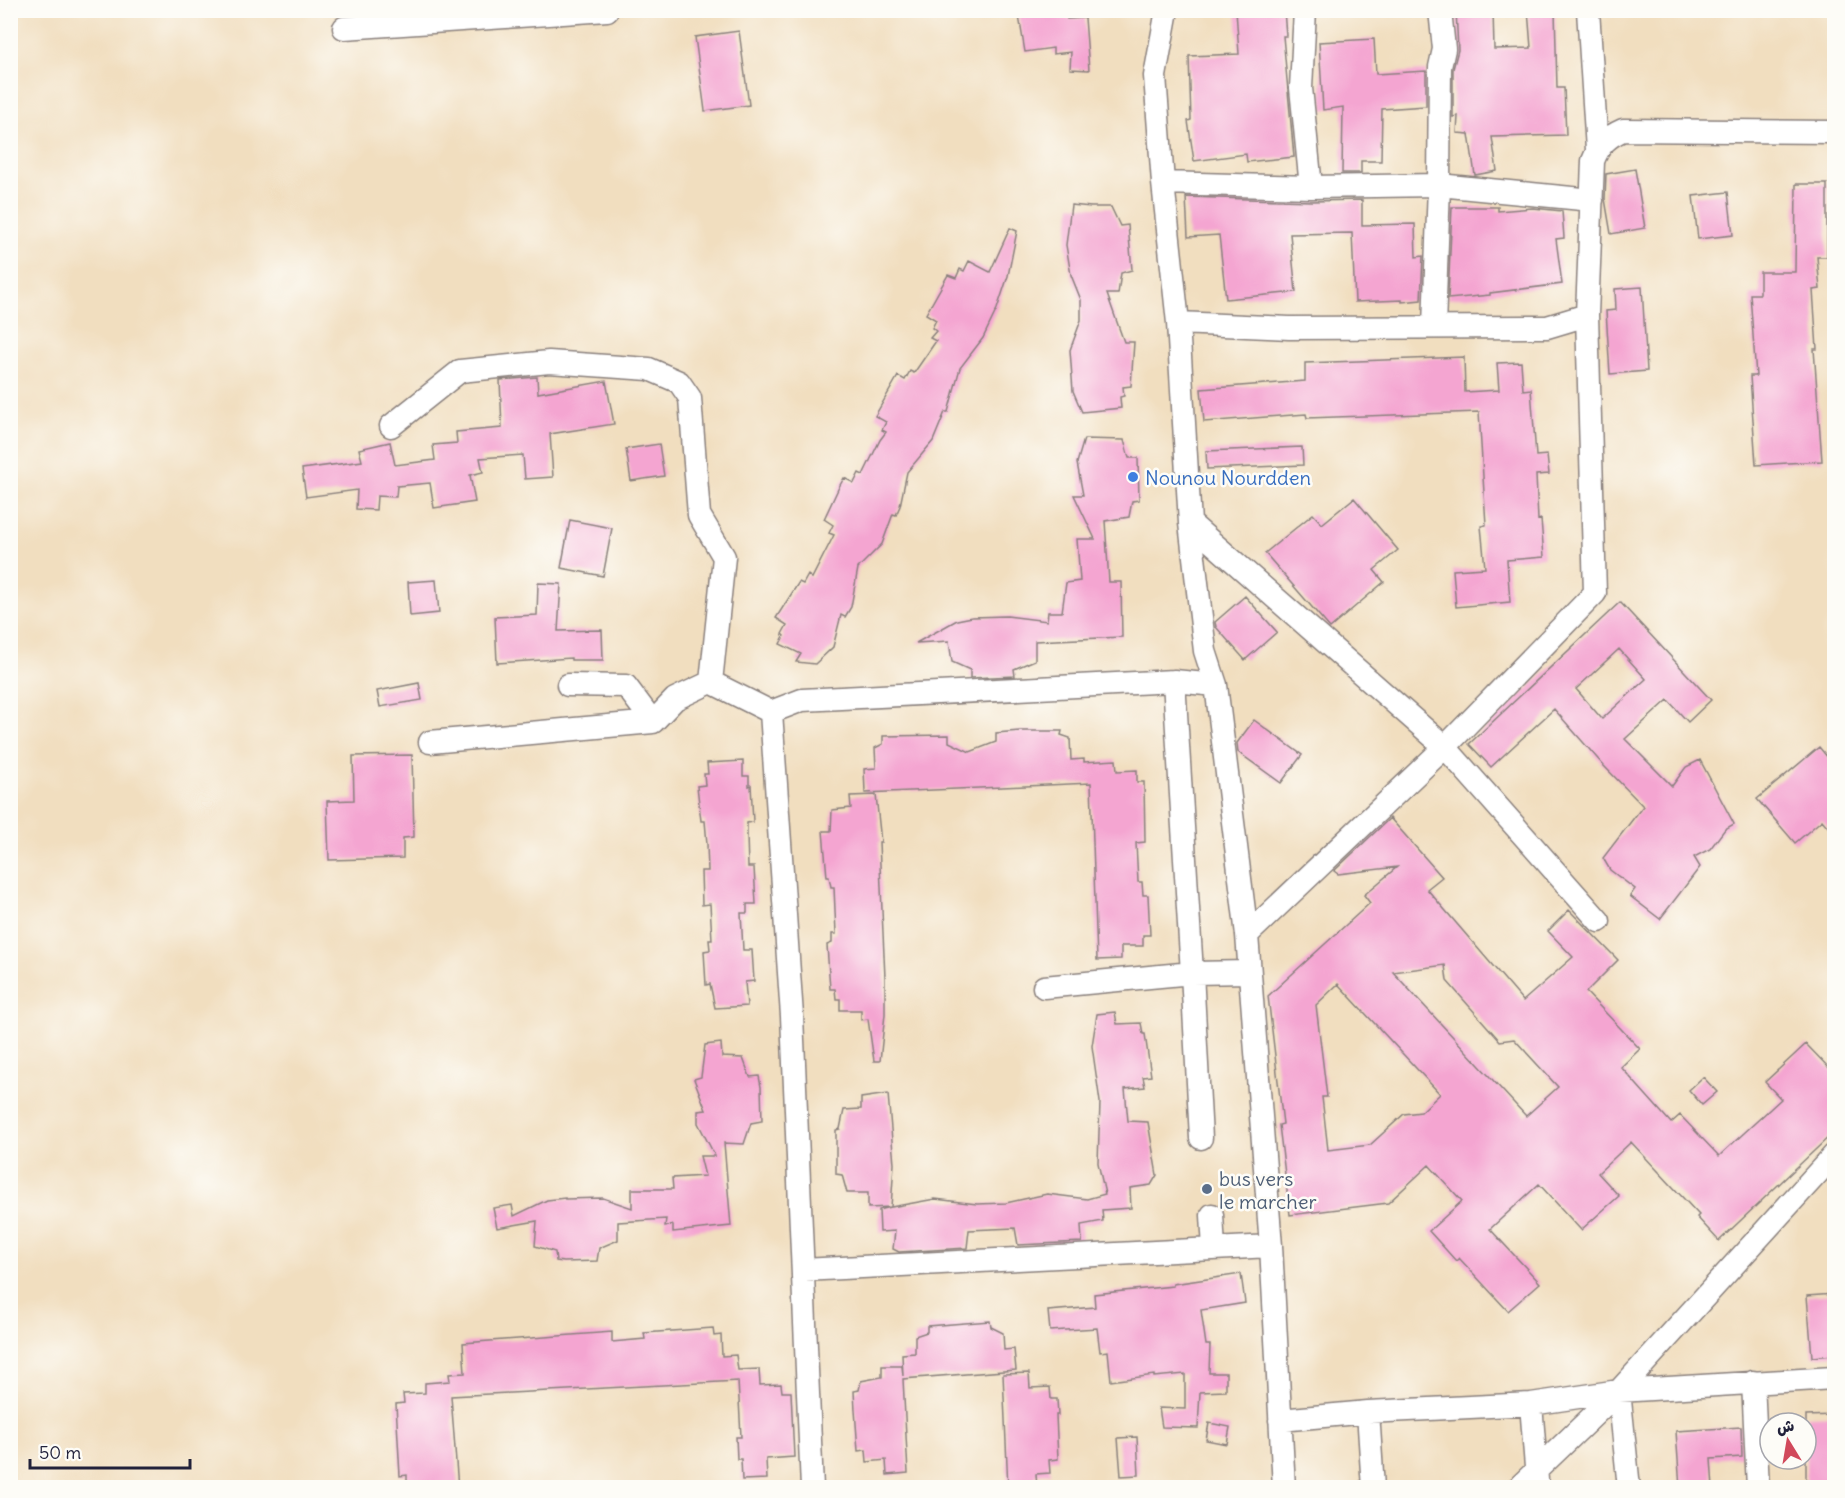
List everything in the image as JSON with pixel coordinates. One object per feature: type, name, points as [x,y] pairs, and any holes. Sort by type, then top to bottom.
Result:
[{"type":"street","points":[[344,28],[607,10]]},
{"type":"street","points":[[1167,10],[1155,76],[1163,183],[1178,323],[1190,523],[1205,651],[1216,685],[1246,934],[1270,1246],[1284,1488]]},
{"type":"street","points":[[1305,10],[1301,88],[1311,187]]},
{"type":"street","points":[[1434,327],[1440,67],[1444,49],[1440,10]]},
{"type":"street","points":[[1246,934],[1445,747],[1595,593],[1587,315],[1593,161],[1597,150],[1588,10]]},
{"type":"street","points":[[1597,150],[1612,135],[1623,130],[1834,132]]},
{"type":"street","points":[[1163,183],[1311,187],[1439,185],[1592,200]]},
{"type":"street","points":[[1178,323],[1289,328],[1547,327],[1587,315]]},
{"type":"street","points":[[390,426],[460,372],[549,362],[649,369],[679,382],[690,398],[699,515],[724,557],[711,682]]},
{"type":"street","points":[[1190,523],[1445,747],[1599,921]]},
{"type":"street","points":[[711,682],[771,712],[802,700],[1174,681],[1216,685]]},
{"type":"street","points":[[1174,681],[1201,1138]]},
{"type":"street","points":[[430,742],[653,722],[675,699],[711,682]]},
{"type":"street","points":[[568,685],[626,686],[653,722]]},
{"type":"street","points":[[771,712],[792,1016],[812,1488]]},
{"type":"street","points":[[1044,987],[1192,973],[1249,972]]},
{"type":"street","points":[[1518,1488],[1537,1479],[1834,1155]]},
{"type":"street","points":[[1212,1215],[1214,1249]]},
{"type":"street","points":[[803,1270],[1270,1246]]},
{"type":"street","points":[[1280,1420],[1368,1412],[1531,1404],[1619,1391],[1834,1378]]},
{"type":"street","points":[[1753,1382],[1758,1488]]},
{"type":"street","points":[[1619,1391],[1629,1488]]},
{"type":"street","points":[[1531,1404],[1537,1479]]},
{"type":"street","points":[[1368,1412],[1373,1488]]},
{"type":"building","points":[[1018,10],[1066,10],[1067,19],[1085,18],[1089,70],[1070,69],[1071,52],[1053,54],[1053,48],[1025,52]]},
{"type":"building","points":[[1236,10],[1284,10],[1286,36],[1283,36],[1294,157],[1247,162],[1246,154],[1194,161],[1188,121],[1191,120],[1189,56],[1239,54]]},
{"type":"building","points":[[1456,10],[1493,10],[1494,49],[1531,48],[1528,10],[1555,10],[1557,88],[1564,88],[1566,135],[1492,137],[1497,171],[1475,175],[1469,134],[1457,133],[1458,116],[1453,117],[1453,69],[1458,50]]},
{"type":"building","points":[[739,31],[749,105],[705,111],[695,37]]},
{"type":"building","points":[[1374,39],[1376,74],[1426,71],[1426,106],[1382,109],[1381,161],[1361,161],[1361,173],[1342,173],[1343,107],[1323,110],[1319,42]]},
{"type":"building","points":[[1635,169],[1645,228],[1611,234],[1605,199],[1606,174]]},
{"type":"building","points":[[1796,184],[1827,184],[1827,257],[1817,257],[1820,289],[1813,290],[1817,349],[1814,349],[1822,461],[1756,465],[1750,376],[1756,376],[1750,294],[1760,294],[1760,272],[1795,272]]},
{"type":"building","points":[[1728,192],[1733,235],[1698,239],[1693,196]]},
{"type":"building","points":[[1186,197],[1311,201],[1362,200],[1362,225],[1415,224],[1416,257],[1423,256],[1421,300],[1355,302],[1352,233],[1290,234],[1296,292],[1226,299],[1219,235],[1188,237]]},
{"type":"building","points":[[1071,205],[1111,207],[1120,226],[1128,225],[1132,270],[1121,273],[1118,294],[1107,294],[1124,342],[1134,342],[1131,386],[1123,387],[1124,396],[1120,397],[1121,408],[1082,412],[1073,391],[1070,350],[1081,320],[1081,300],[1071,275],[1066,245]]},
{"type":"building","points":[[1452,207],[1498,207],[1498,211],[1533,208],[1562,211],[1564,238],[1556,239],[1562,284],[1448,299]]},
{"type":"building","points":[[1010,228],[1017,231],[1008,276],[997,309],[983,338],[960,368],[948,412],[945,412],[933,441],[907,472],[900,506],[896,515],[893,514],[882,544],[858,568],[851,607],[845,617],[841,615],[833,647],[815,664],[796,662],[801,654],[780,644],[787,625],[776,618],[799,582],[803,584],[808,575],[812,578],[834,535],[829,533],[833,525],[824,519],[839,487],[844,478],[854,483],[859,473],[863,475],[886,432],[882,430],[886,422],[875,416],[898,376],[905,380],[910,371],[914,373],[936,341],[930,338],[936,331],[932,328],[936,320],[926,314],[948,275],[956,278],[960,269],[964,271],[969,261],[990,272]]},
{"type":"building","points":[[1642,287],[1647,371],[1610,374],[1606,311],[1616,310],[1615,289]]},
{"type":"building","points":[[1464,357],[1465,392],[1499,390],[1497,363],[1521,362],[1523,390],[1531,389],[1536,456],[1547,455],[1549,474],[1536,475],[1538,520],[1541,519],[1544,557],[1507,560],[1510,602],[1456,607],[1453,570],[1485,568],[1481,526],[1486,525],[1479,412],[1307,418],[1306,414],[1204,422],[1201,389],[1305,381],[1305,363]]},
{"type":"building","points":[[537,377],[538,393],[606,381],[614,424],[550,434],[553,477],[525,479],[523,455],[480,458],[483,472],[470,475],[475,502],[434,508],[430,483],[397,486],[396,497],[377,496],[376,510],[356,509],[357,490],[306,497],[302,469],[362,461],[359,449],[390,442],[395,465],[435,460],[433,445],[457,443],[456,432],[502,428],[500,380]]},
{"type":"building","points":[[1084,439],[1124,440],[1129,458],[1138,458],[1139,500],[1132,501],[1129,517],[1105,521],[1109,582],[1121,582],[1122,637],[1035,641],[1035,660],[1014,669],[1015,676],[970,678],[970,670],[952,662],[949,641],[916,643],[957,620],[1007,616],[1047,621],[1048,612],[1062,612],[1066,583],[1080,581],[1077,539],[1095,539],[1074,495],[1083,495],[1077,463]]},
{"type":"building","points":[[659,444],[664,476],[631,481],[626,449]]},
{"type":"building","points":[[1302,447],[1303,465],[1207,469],[1206,451]]},
{"type":"building","points":[[1354,498],[1398,550],[1374,570],[1384,582],[1330,628],[1265,553],[1313,514],[1322,524]]},
{"type":"building","points":[[570,520],[612,528],[603,576],[561,568]]},
{"type":"building","points":[[436,580],[439,613],[410,616],[408,582]]},
{"type":"building","points":[[538,583],[561,584],[558,631],[602,630],[603,660],[571,660],[571,658],[497,663],[495,617],[537,615]]},
{"type":"building","points":[[1245,596],[1277,632],[1245,660],[1216,627],[1215,622]]},
{"type":"building","points":[[1620,602],[1711,700],[1688,722],[1668,700],[1625,739],[1672,786],[1686,767],[1700,760],[1734,824],[1725,829],[1710,849],[1694,857],[1700,867],[1660,919],[1630,896],[1635,889],[1610,870],[1603,858],[1643,806],[1554,709],[1491,767],[1469,744]],"holes":[[[1619,649],[1646,679],[1602,719],[1576,689]]]},
{"type":"building","points":[[419,683],[422,700],[380,707],[377,691]]},
{"type":"building","points":[[1254,720],[1302,755],[1281,783],[1238,752],[1237,743]]},
{"type":"building","points":[[1062,731],[1061,735],[1070,738],[1071,760],[1084,759],[1084,762],[1116,760],[1117,771],[1137,770],[1137,782],[1144,782],[1145,842],[1136,843],[1138,882],[1142,882],[1143,895],[1148,895],[1150,935],[1143,935],[1143,946],[1121,946],[1121,959],[1097,960],[1091,783],[865,793],[864,769],[876,768],[875,748],[883,744],[883,736],[949,735],[949,742],[970,752],[996,742],[996,733]]},
{"type":"building","points":[[1819,747],[1834,765],[1834,834],[1822,820],[1795,843],[1757,799]]},
{"type":"building","points":[[412,755],[414,837],[403,838],[403,858],[329,860],[327,801],[354,800],[353,756]]},
{"type":"building","points":[[743,761],[743,776],[749,776],[749,786],[751,785],[753,822],[747,823],[748,867],[754,867],[756,904],[747,904],[747,913],[741,913],[743,950],[752,950],[754,981],[745,982],[747,1006],[715,1008],[710,984],[706,985],[704,951],[710,950],[709,940],[712,940],[710,904],[702,905],[701,871],[708,871],[707,844],[705,821],[701,821],[697,786],[705,785],[704,774],[708,774],[707,763]]},
{"type":"building","points":[[876,795],[881,842],[879,842],[885,978],[885,1014],[880,1061],[874,1061],[868,1019],[861,1020],[861,1010],[840,1010],[840,999],[836,999],[835,989],[830,989],[827,945],[832,943],[832,934],[836,934],[834,887],[831,887],[829,877],[827,877],[823,831],[831,831],[832,810],[851,808],[850,796]]},
{"type":"building","points":[[1390,818],[1442,877],[1427,889],[1523,1001],[1573,957],[1548,931],[1569,910],[1618,960],[1586,992],[1640,1049],[1621,1067],[1671,1123],[1680,1115],[1719,1156],[1781,1099],[1765,1082],[1806,1044],[1834,1073],[1834,1132],[1719,1241],[1697,1217],[1699,1215],[1631,1142],[1598,1173],[1619,1196],[1581,1230],[1539,1184],[1490,1229],[1540,1283],[1508,1311],[1459,1258],[1456,1261],[1429,1231],[1462,1201],[1429,1165],[1388,1203],[1290,1215],[1279,1125],[1283,1124],[1268,996],[1370,903],[1364,895],[1397,867],[1338,874],[1334,871]],"holes":[[[1445,965],[1447,981],[1500,1041],[1514,1039],[1558,1087],[1526,1116],[1393,972]],[[1338,984],[1440,1094],[1421,1112],[1404,1114],[1370,1145],[1328,1150],[1322,1097],[1327,1097],[1316,1005]]]},
{"type":"building","points":[[1115,1012],[1117,1024],[1141,1023],[1143,1034],[1145,1034],[1151,1076],[1143,1077],[1145,1087],[1125,1089],[1128,1121],[1148,1122],[1157,1175],[1151,1185],[1130,1188],[1131,1208],[1102,1210],[1103,1221],[1081,1225],[1082,1242],[1018,1245],[1015,1228],[969,1230],[967,1248],[899,1252],[893,1249],[895,1231],[880,1232],[879,1210],[935,1199],[977,1204],[1006,1203],[1047,1194],[1087,1199],[1105,1194],[1098,1163],[1100,1102],[1092,1046],[1097,1014]]},
{"type":"building","points":[[721,1043],[722,1057],[743,1058],[750,1077],[759,1076],[761,1087],[762,1121],[751,1123],[744,1144],[724,1143],[731,1226],[673,1232],[673,1225],[665,1226],[666,1219],[618,1222],[618,1240],[599,1248],[597,1261],[564,1262],[556,1261],[555,1252],[535,1246],[537,1221],[497,1228],[493,1208],[512,1205],[514,1216],[547,1200],[603,1198],[632,1208],[632,1189],[673,1189],[672,1178],[705,1176],[700,1156],[715,1156],[698,1123],[698,1111],[706,1110],[694,1079],[701,1077],[705,1045]]},
{"type":"building","points":[[1703,1077],[1717,1092],[1702,1105],[1689,1090]]},
{"type":"building","points":[[888,1094],[894,1164],[891,1207],[868,1208],[868,1193],[847,1193],[842,1175],[836,1174],[836,1130],[840,1129],[844,1110],[861,1109],[861,1098]]},
{"type":"building","points":[[1241,1274],[1245,1303],[1201,1310],[1206,1345],[1210,1345],[1209,1373],[1226,1373],[1226,1391],[1200,1392],[1198,1428],[1162,1427],[1159,1408],[1185,1409],[1185,1374],[1154,1377],[1154,1375],[1111,1381],[1108,1351],[1100,1352],[1097,1328],[1050,1331],[1048,1311],[1095,1307],[1094,1294],[1173,1286],[1173,1284]]},
{"type":"building","points":[[1834,1294],[1834,1355],[1812,1357],[1807,1296]]},
{"type":"building","points":[[990,1321],[991,1327],[1003,1333],[1004,1350],[1014,1349],[1016,1370],[903,1379],[908,1473],[887,1475],[886,1460],[867,1462],[866,1450],[858,1451],[854,1391],[859,1390],[861,1381],[882,1377],[882,1366],[902,1366],[903,1376],[902,1354],[915,1353],[915,1336],[927,1332],[927,1326]]},
{"type":"building","points":[[713,1328],[714,1336],[721,1335],[722,1356],[736,1355],[738,1370],[759,1369],[760,1385],[781,1384],[782,1392],[791,1392],[794,1457],[766,1459],[767,1479],[742,1480],[741,1459],[737,1459],[736,1437],[741,1437],[738,1381],[451,1396],[458,1488],[430,1488],[430,1484],[407,1485],[407,1475],[400,1476],[396,1404],[404,1403],[403,1394],[425,1393],[425,1383],[450,1381],[449,1374],[465,1373],[463,1343],[612,1332],[612,1342],[645,1339],[644,1333]]},
{"type":"building","points":[[1029,1373],[1030,1388],[1050,1387],[1051,1399],[1057,1399],[1058,1459],[1049,1460],[1050,1473],[1036,1474],[1037,1488],[1008,1488],[1003,1374]]},
{"type":"building","points":[[1834,1415],[1834,1481],[1806,1482],[1806,1471],[1818,1471],[1818,1416]]},
{"type":"building","points":[[1209,1423],[1230,1427],[1227,1444],[1206,1440]]},
{"type":"building","points":[[1741,1427],[1742,1457],[1711,1459],[1713,1488],[1680,1488],[1676,1431]]},
{"type":"building","points":[[1137,1437],[1139,1475],[1121,1476],[1118,1438]]},
{"type":"place","name":"Nounou Nourdden","points":[[1133,477]]},
{"type":"place","name":"bus vers le marcher","points":[[1207,1189]]}]
